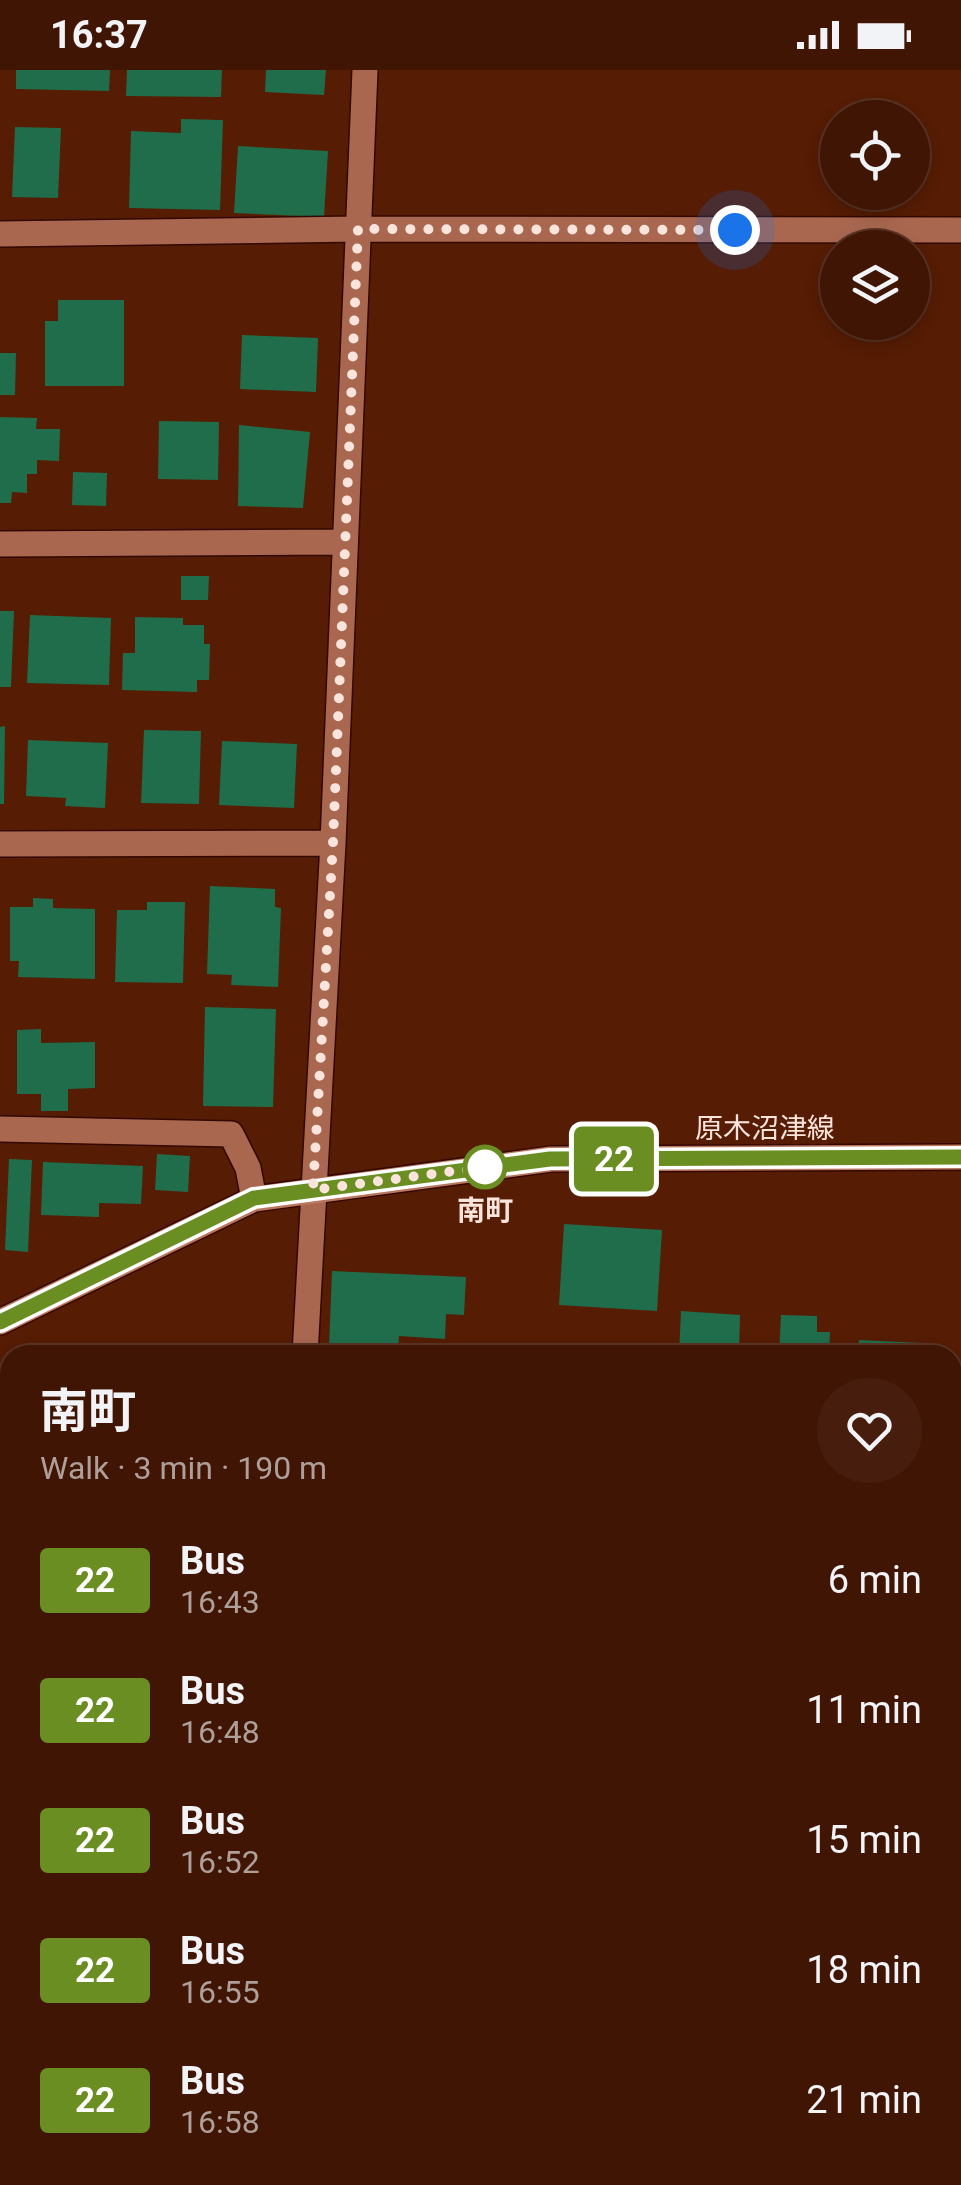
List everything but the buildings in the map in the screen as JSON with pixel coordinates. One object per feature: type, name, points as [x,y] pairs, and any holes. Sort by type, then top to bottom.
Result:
[{"type":"main road","name":"原木沼津線","points":[[0,1322],[254,1198],[550,1159],[961,1157]]},
{"type":"street","points":[[305,1345],[333,843],[364,70]]},
{"type":"street","points":[[0,234],[358,229],[961,230]]},
{"type":"street","points":[[0,544],[344,542]]},
{"type":"street","points":[[0,844],[333,843]]},
{"type":"street","points":[[0,1129],[232,1134],[248,1168],[254,1198]]},
{"type":"bus line","name":"22","points":[[0,1322],[254,1198],[550,1159],[961,1157]]},
{"type":"place","name":"南町","points":[[485,1167]]},
{"type":"route","points":[[485,1167],[313,1190],[333,843],[358,229],[735,230]]}]
